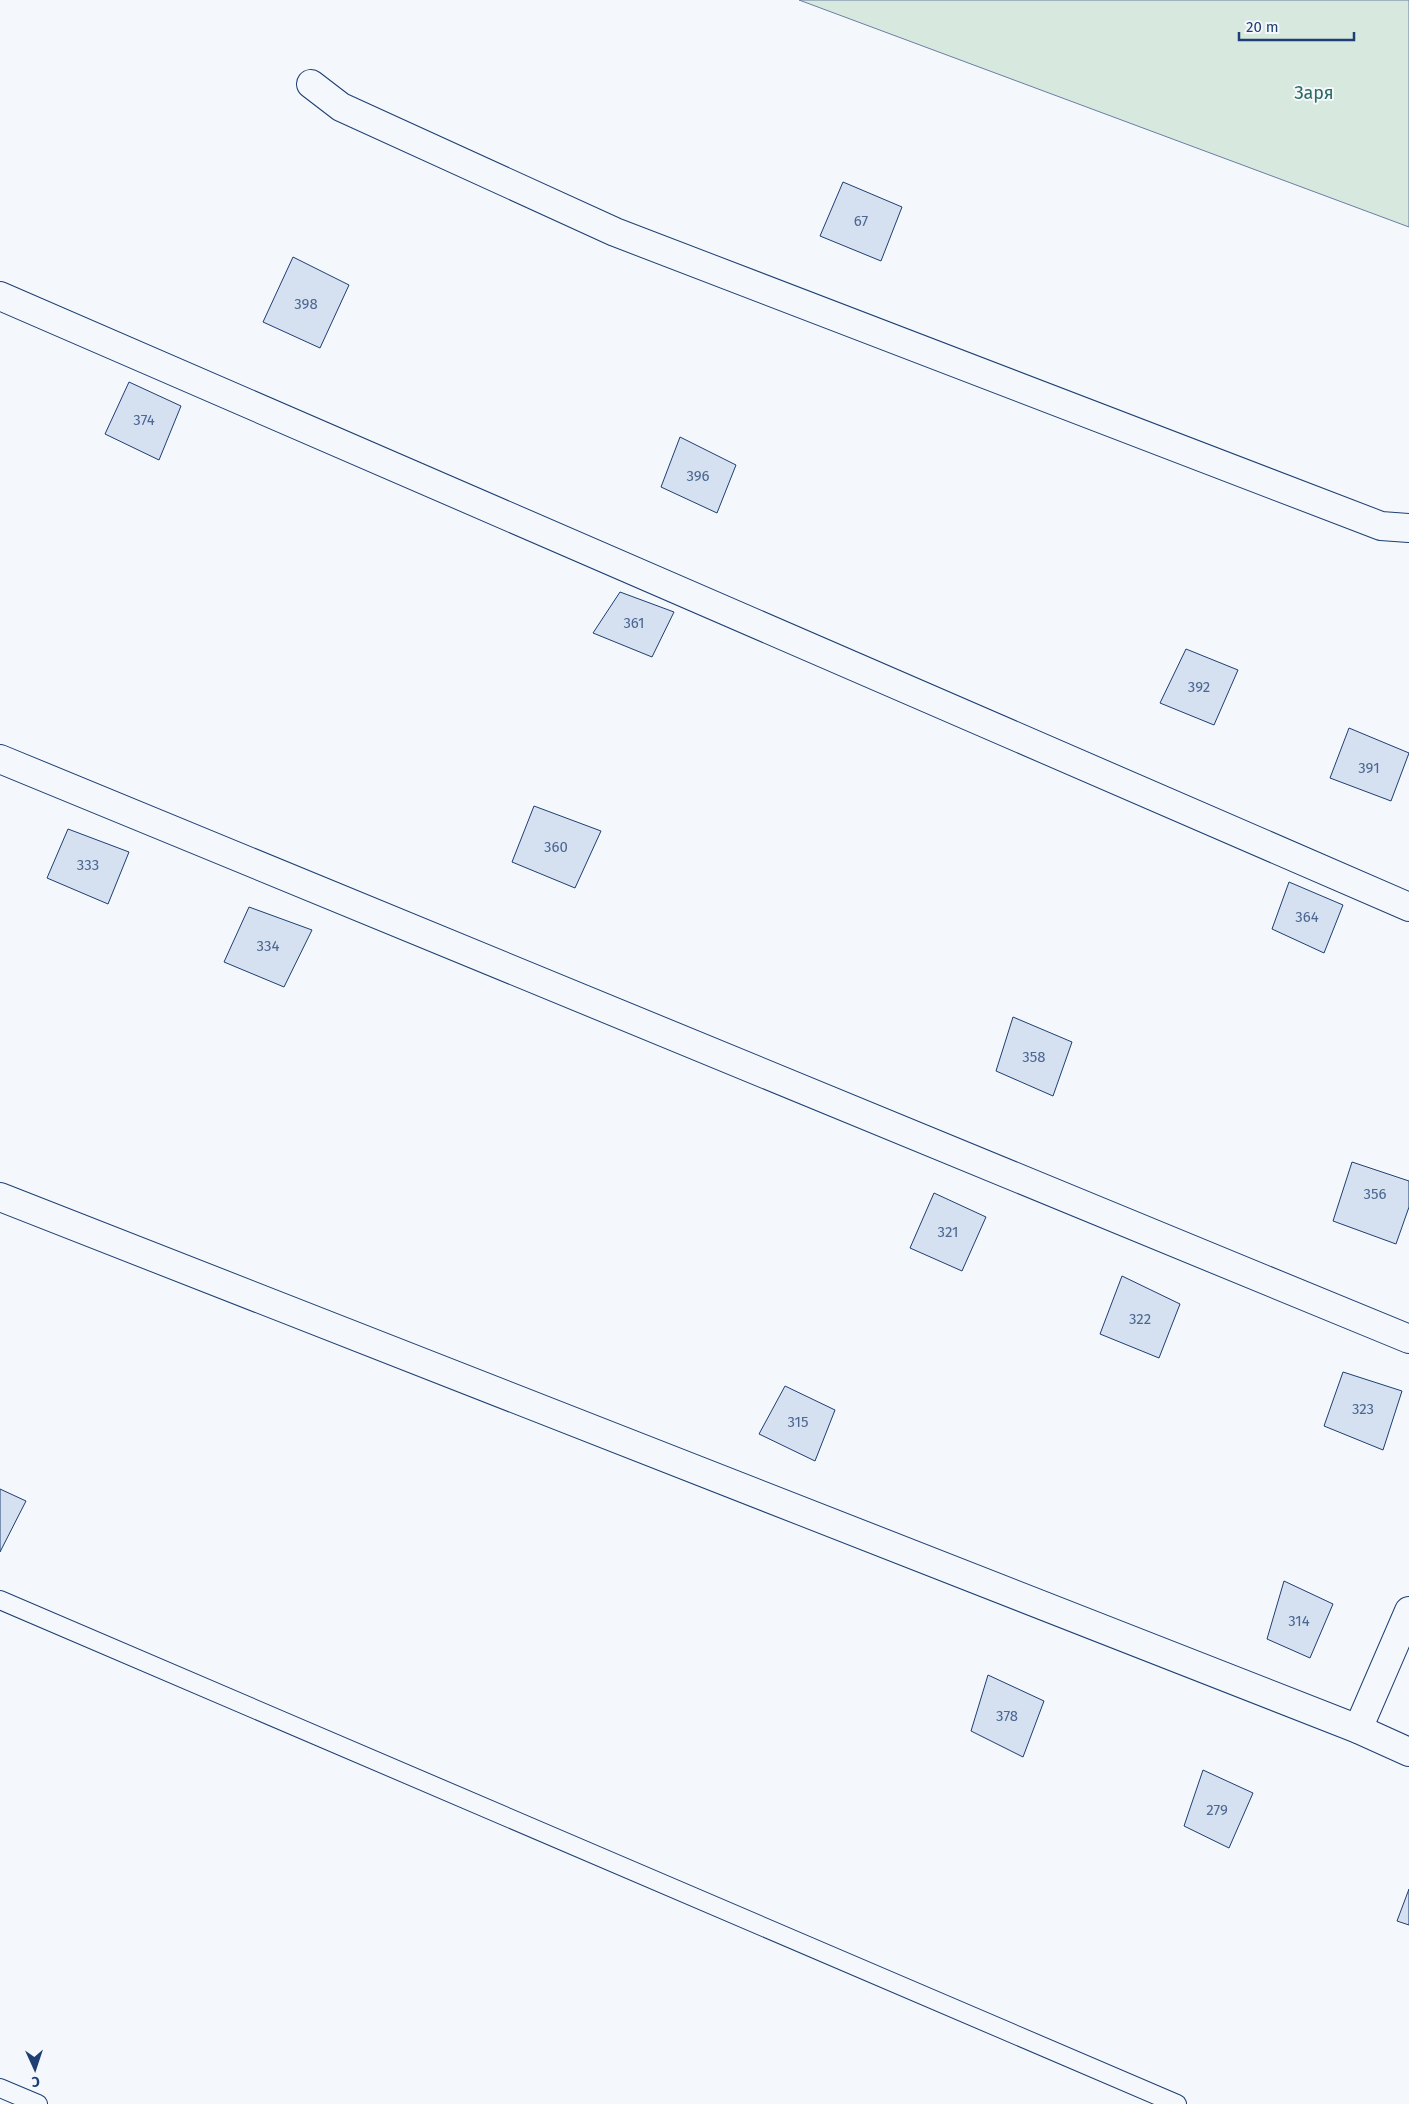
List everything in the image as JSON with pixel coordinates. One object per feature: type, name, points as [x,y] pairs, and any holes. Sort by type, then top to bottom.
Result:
[{"type":"street","points":[[311,84],[341,107],[616,232],[1381,526],[1409,528]]},
{"type":"street","points":[[0,296],[1409,908]]},
{"type":"street","points":[[0,759],[1409,1340]]},
{"type":"street","points":[[0,1197],[1358,1729],[1409,1752]]},
{"type":"street","points":[[1358,1729],[1409,1611]]},
{"type":"lane","points":[[0,1600],[1177,2104]]},
{"type":"lane","points":[[0,2088],[38,2104]]},
{"type":"green space","name":"Заря","points":[[799,0],[1409,0],[1409,227]]},
{"type":"building","points":[[843,182],[902,207],[881,261],[820,236]]},
{"type":"building","points":[[293,257],[349,285],[320,348],[263,322]]},
{"type":"building","points":[[129,382],[181,406],[159,460],[105,434]]},
{"type":"building","points":[[680,437],[736,465],[717,513],[661,487]]},
{"type":"building","points":[[620,592],[674,612],[652,657],[593,633]]},
{"type":"building","points":[[1186,649],[1238,670],[1214,725],[1160,703]]},
{"type":"building","points":[[1349,728],[1409,753],[1391,801],[1330,778]]},
{"type":"building","points":[[534,806],[601,831],[575,888],[512,862]]},
{"type":"building","points":[[68,829],[129,852],[108,904],[47,878]]},
{"type":"building","points":[[1289,882],[1343,905],[1324,953],[1272,929]]},
{"type":"building","points":[[249,907],[312,930],[284,987],[224,962]]},
{"type":"building","points":[[1013,1017],[1072,1042],[1053,1096],[996,1071]]},
{"type":"building","points":[[1352,1162],[1409,1181],[1409,1207],[1396,1244],[1333,1221]]},
{"type":"building","points":[[934,1193],[986,1217],[962,1271],[910,1248]]},
{"type":"building","points":[[1122,1276],[1180,1304],[1159,1358],[1100,1334]]},
{"type":"building","points":[[1343,1372],[1402,1391],[1383,1450],[1324,1426]]},
{"type":"building","points":[[785,1386],[835,1410],[815,1461],[759,1434]]},
{"type":"building","points":[[0,1489],[26,1501],[0,1552]]},
{"type":"building","points":[[1284,1581],[1333,1604],[1310,1658],[1267,1639]]},
{"type":"building","points":[[988,1675],[1044,1701],[1023,1757],[971,1731]]},
{"type":"building","points":[[1203,1770],[1253,1793],[1229,1848],[1184,1826]]},
{"type":"building","points":[[1409,1889],[1409,1925],[1397,1921]]}]
